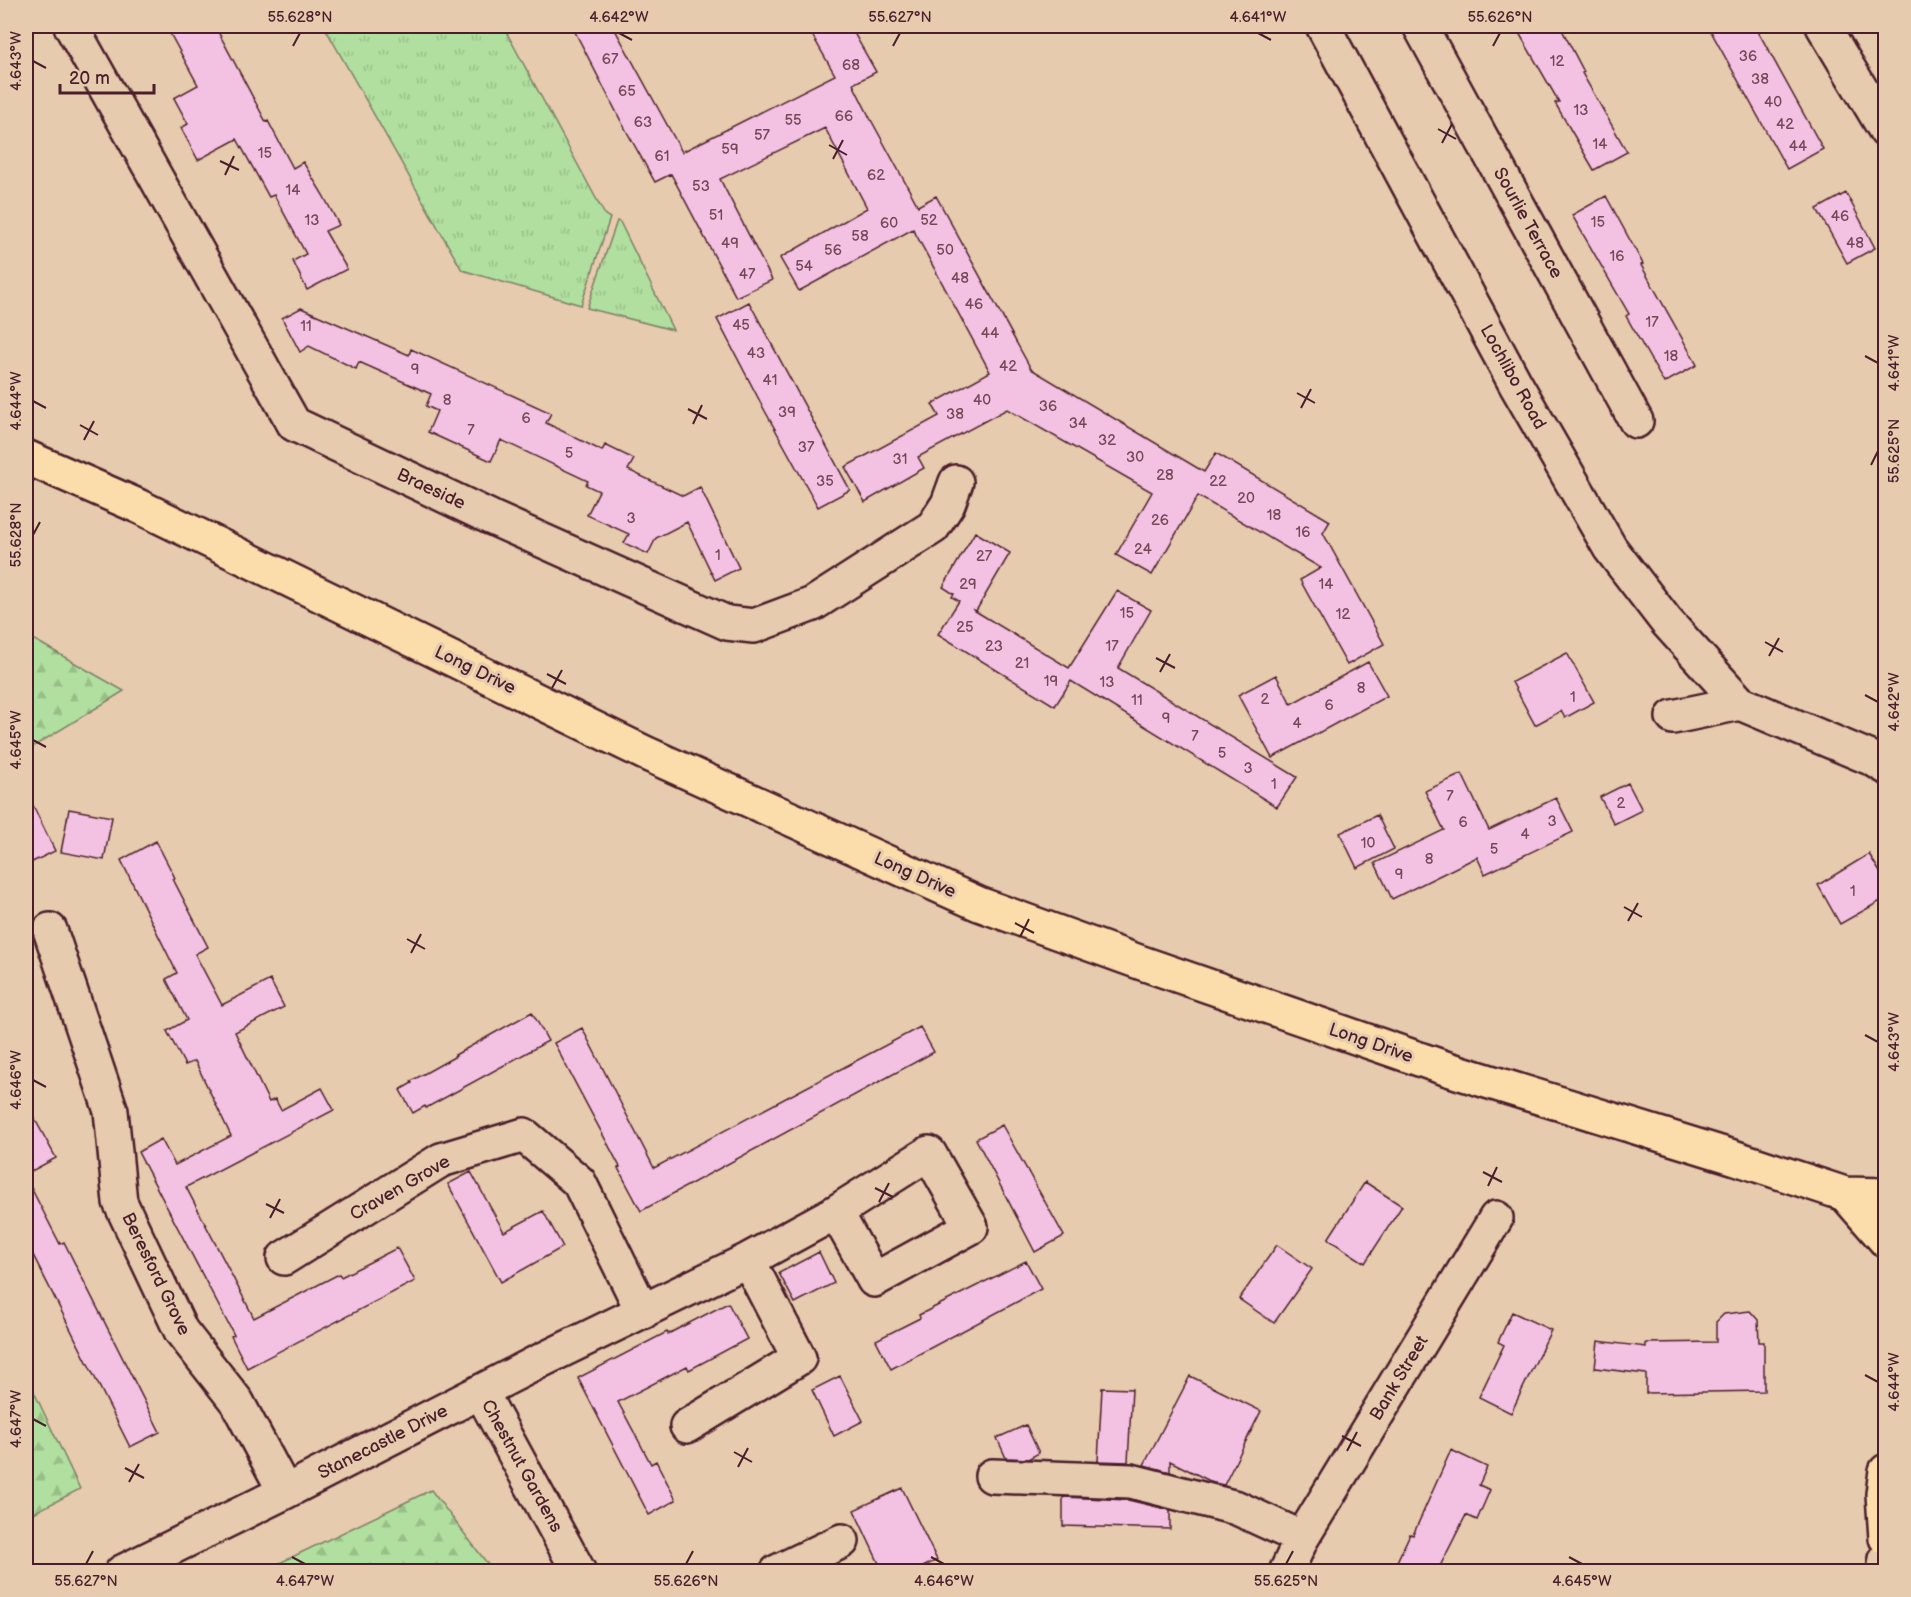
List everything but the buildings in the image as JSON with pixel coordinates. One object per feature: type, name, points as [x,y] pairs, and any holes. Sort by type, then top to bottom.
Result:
[{"type":"main road","name":"Long Drive","points":[[26,457],[138,506],[645,753],[979,904],[1448,1069],[1845,1194],[1886,1195]]},
{"type":"main road","points":[[1845,1194],[1886,1241]]},
{"type":"main road","points":[[1886,1471],[1883,1494],[1886,1538]]},
{"type":"street","name":"Braeside","points":[[71,26],[294,424],[492,518],[727,623],[754,626],[813,604],[933,527],[948,504],[956,482]]},
{"type":"street","name":"Lochlibo Road","points":[[1323,26],[1515,383],[1610,548],[1666,621],[1740,703]]},
{"type":"street","name":"Sourlie Terrace","points":[[1420,26],[1636,421]]},
{"type":"street","points":[[1823,26],[1886,131]]},
{"type":"street","points":[[1673,717],[1740,703],[1874,759],[1886,767]]},
{"type":"street","name":"Beresford Grove","points":[[50,930],[111,1111],[120,1202],[181,1330],[237,1402],[285,1492]]},
{"type":"street","name":"Craven Grove","points":[[284,1258],[441,1160],[524,1135],[579,1182],[643,1312]]},
{"type":"street","name":"Stanecastle Drive","points":[[122,1572],[285,1492],[538,1362],[748,1260],[836,1212]]},
{"type":"street","name":"Bank Street","points":[[1286,1572],[1302,1538],[1496,1218]]},
{"type":"street","points":[[687,1426],[799,1358],[748,1260]]},
{"type":"street","name":"Chestnut Gardens","points":[[481,1392],[579,1572]]},
{"type":"street","points":[[992,1476],[1131,1481],[1237,1508],[1302,1538]]},
{"type":"street","points":[[777,1572],[842,1540]]},
{"type":"street","points":[[1884,1572],[1886,1559]]},
{"type":"green space","points":[[324,26],[503,26],[605,215],[610,218],[581,305],[462,270]]},
{"type":"green space","points":[[617,221],[620,222],[673,330],[587,308]]},
{"type":"green space","points":[[26,635],[124,691],[26,751]]},
{"type":"green space","points":[[26,1375],[80,1489],[26,1517]]},
{"type":"green space","points":[[431,1490],[493,1571],[263,1571]]}]
